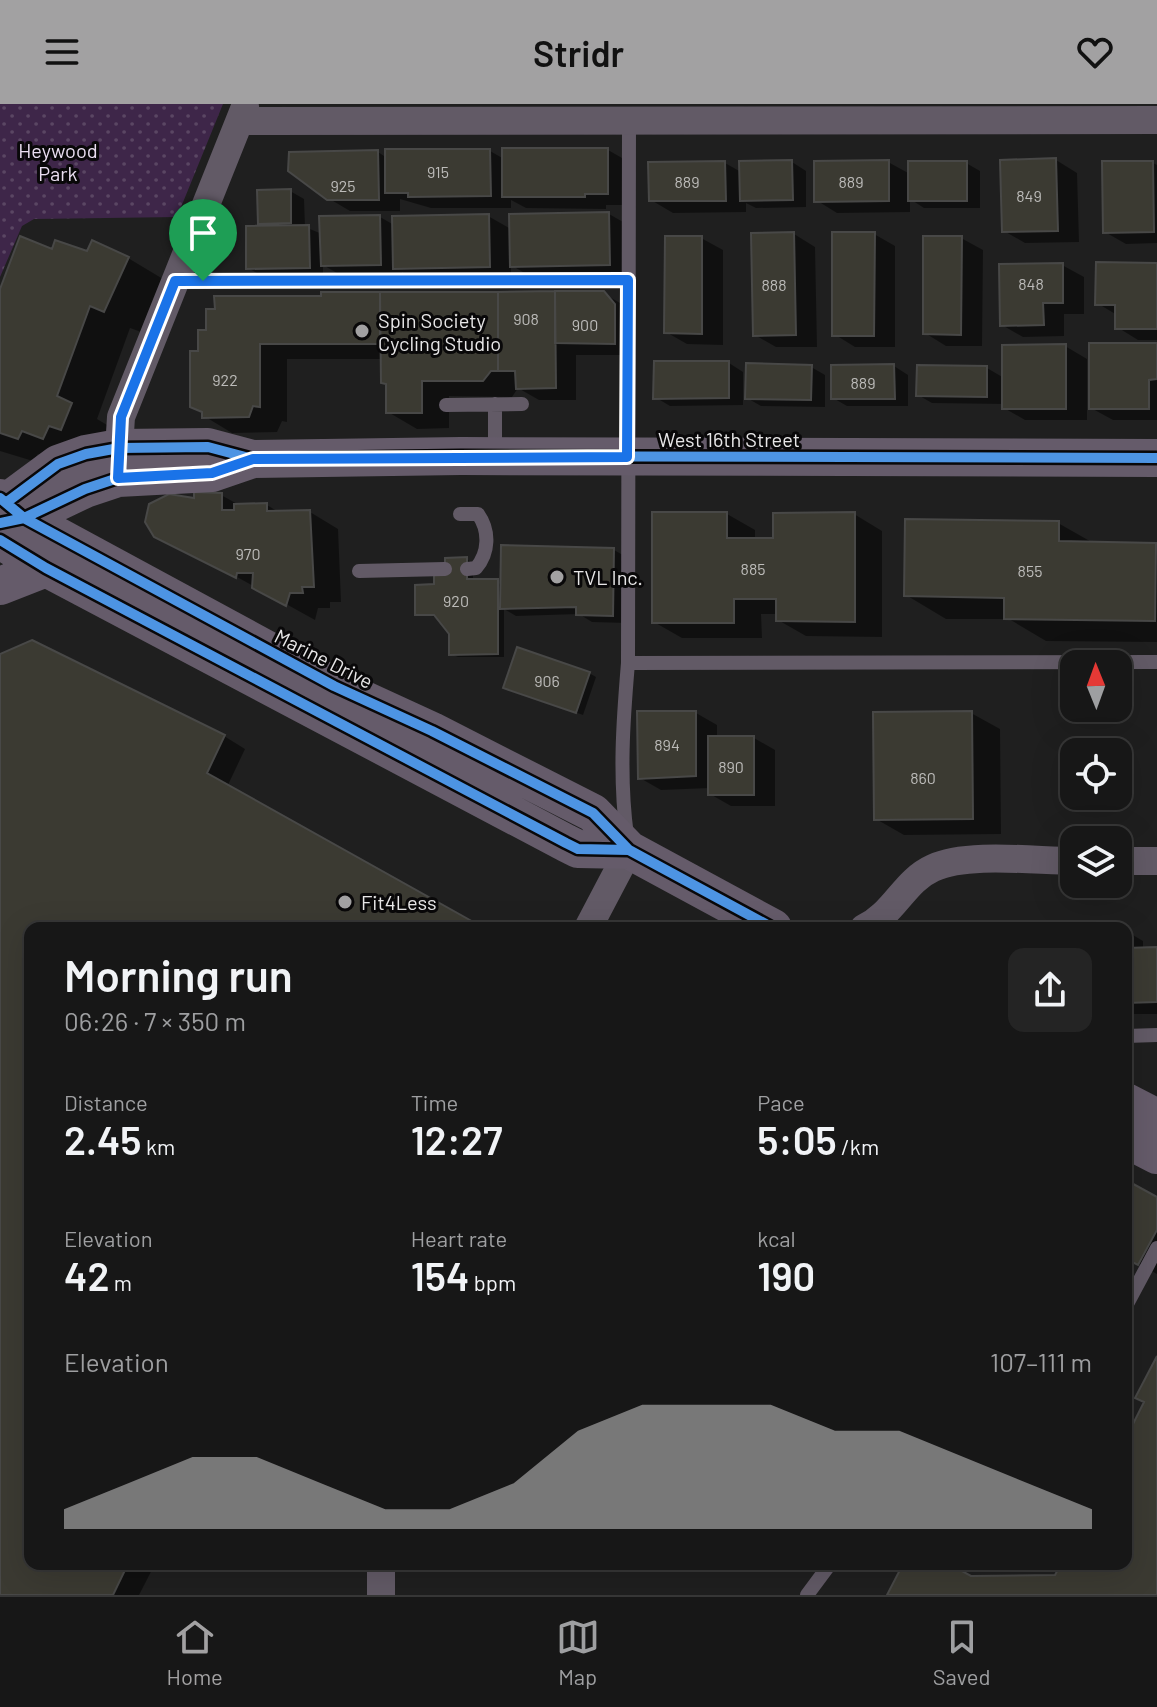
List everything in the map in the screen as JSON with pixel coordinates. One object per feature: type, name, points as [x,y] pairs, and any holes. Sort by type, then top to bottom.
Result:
[{"type":"main road","name":"West 16th Street","points":[[5,515],[85,489],[118,463],[208,447],[253,459],[495,456],[1157,458]]},
{"type":"main road","name":"Marine Drive","points":[[5,515],[46,568],[578,849],[629,850]]},
{"type":"main road","name":"Marine Drive","points":[[5,515],[334,686],[432,731],[593,813],[629,850],[762,922]]},
{"type":"main road","points":[[0,586],[46,568]]},
{"type":"main road","points":[[1132,1105],[1157,1118]]},
{"type":"main road","points":[[1132,1142],[1157,1155]]},
{"type":"street","points":[[118,463],[121,417],[243,113],[629,122],[1157,120]]},
{"type":"street","points":[[591,922],[629,850]]},
{"type":"street","points":[[895,918],[911,884],[933,868],[961,861],[1060,861]]},
{"type":"street","points":[[1132,861],[1157,861]]},
{"type":"street","points":[[381,1570],[381,1595]]},
{"type":"lane","points":[[629,122],[628,663],[621,756],[621,796],[629,850]]},
{"type":"lane","points":[[175,281],[628,280]]},
{"type":"lane","points":[[495,404],[495,456]]},
{"type":"lane","points":[[446,405],[522,404]]},
{"type":"lane","points":[[460,514],[478,514],[486,533],[485,558],[476,568],[467,569]]},
{"type":"lane","points":[[359,571],[445,569]]},
{"type":"lane","points":[[628,663],[1157,662]]},
{"type":"lane","points":[[1132,1036],[1157,1035]]},
{"type":"lane","points":[[1132,1295],[1157,1248]]},
{"type":"lane","points":[[807,1595],[826,1570]]},
{"type":"green space","name":"Heywood Park","points":[[0,104],[223,104],[177,217],[34,219],[22,226],[0,277]]},
{"type":"building","points":[[502,148],[608,148],[608,194],[502,197]]},
{"type":"building","points":[[385,149],[490,149],[491,196],[408,197],[408,193],[385,193]]},
{"type":"building","points":[[378,150],[379,200],[327,200],[288,171],[289,152]]},
{"type":"building","points":[[1056,158],[1058,231],[1002,232],[1000,160]]},
{"type":"building","points":[[792,160],[793,200],[740,201],[739,161]]},
{"type":"building","points":[[889,160],[889,201],[814,202],[814,161]]},
{"type":"building","points":[[725,161],[726,201],[649,201],[648,162]]},
{"type":"building","points":[[908,161],[967,161],[967,201],[908,201]]},
{"type":"building","points":[[1102,161],[1153,161],[1154,232],[1103,233]]},
{"type":"building","points":[[291,189],[291,223],[258,224],[257,190]]},
{"type":"building","points":[[609,212],[610,265],[510,267],[509,214]]},
{"type":"building","points":[[489,214],[490,267],[393,269],[392,216]]},
{"type":"building","points":[[380,215],[381,265],[321,266],[319,216]]},
{"type":"building","points":[[309,225],[310,268],[246,269],[246,226]]},
{"type":"building","points":[[794,232],[796,335],[753,336],[751,233]]},
{"type":"building","points":[[832,232],[875,232],[874,336],[832,336]]},
{"type":"building","points":[[20,236],[52,249],[55,240],[87,251],[92,240],[129,257],[104,312],[90,306],[57,396],[72,403],[61,430],[49,426],[43,439],[22,431],[18,439],[0,433],[0,289]]},
{"type":"building","points":[[665,236],[702,236],[702,334],[664,333]]},
{"type":"building","points":[[923,236],[962,236],[961,335],[923,334]]},
{"type":"building","points":[[1096,262],[1157,263],[1157,329],[1115,329],[1115,305],[1095,305]]},
{"type":"building","points":[[1063,263],[1063,303],[1043,303],[1044,325],[1000,326],[999,264]]},
{"type":"building","points":[[555,291],[604,291],[615,304],[615,344],[555,343]]},
{"type":"building","points":[[555,291],[556,388],[516,389],[515,371],[498,371],[498,292]]},
{"type":"building","points":[[321,292],[380,292],[380,344],[260,344],[260,407],[253,406],[249,417],[202,418],[202,412],[190,407],[190,351],[198,351],[198,330],[206,330],[206,309],[215,309],[214,296],[321,296]]},
{"type":"building","points":[[380,292],[498,292],[498,371],[491,371],[483,381],[422,381],[422,413],[386,413],[386,384],[381,383]]},
{"type":"building","points":[[1089,343],[1157,343],[1157,379],[1149,380],[1149,409],[1089,409]]},
{"type":"building","points":[[1066,344],[1066,409],[1002,409],[1002,345]]},
{"type":"building","points":[[654,361],[729,361],[729,398],[653,399]]},
{"type":"building","points":[[746,363],[812,365],[811,400],[745,399]]},
{"type":"building","points":[[894,364],[895,399],[831,399],[831,365]]},
{"type":"building","points":[[917,365],[987,366],[987,397],[916,396]]},
{"type":"building","points":[[194,492],[222,493],[222,510],[234,510],[234,504],[267,503],[267,511],[310,510],[314,587],[302,587],[303,593],[290,593],[286,606],[252,588],[253,573],[237,573],[236,578],[154,537],[145,522],[149,504],[169,494],[194,498]]},
{"type":"building","points":[[652,512],[727,512],[727,538],[773,538],[773,513],[855,512],[855,622],[776,621],[776,599],[734,599],[734,623],[652,623]]},
{"type":"building","points":[[905,519],[1059,521],[1059,541],[1156,543],[1155,621],[1004,619],[1004,598],[904,596]]},
{"type":"building","name":"TVL Inc.","points":[[501,545],[614,548],[613,616],[576,615],[576,607],[500,609]]},
{"type":"building","points":[[467,557],[467,579],[498,579],[498,654],[449,655],[449,634],[434,615],[415,615],[415,585],[434,584],[434,573],[445,572],[445,558]]},
{"type":"building","points":[[32,640],[225,735],[207,773],[473,922],[24,922],[24,1570],[125,1570],[113,1595],[0,1595],[0,654]]},
{"type":"building","points":[[517,647],[590,672],[576,713],[503,688]]},
{"type":"building","points":[[637,711],[696,711],[696,776],[638,779]]},
{"type":"building","points":[[972,711],[973,819],[874,820],[873,712]]},
{"type":"building","points":[[708,736],[754,736],[754,795],[708,795]]},
{"type":"building","points":[[1157,947],[1157,1002],[1132,1003],[1132,948]]},
{"type":"building","points":[[1132,1183],[1157,1197],[1157,1230],[1138,1265],[1132,1262]]},
{"type":"building","points":[[1157,1356],[1157,1595],[887,1595],[900,1570],[960,1570],[971,1576],[1055,1575],[1058,1570],[1132,1570],[1132,1426],[1144,1402],[1135,1398]]},
{"type":"cycle path","points":[[7,502],[58,464],[86,454],[119,448],[208,447],[253,459],[461,456],[1157,458]]},
{"type":"cycle path","points":[[0,523],[24,518],[85,489],[118,478],[212,473],[253,459]]},
{"type":"cycle path","points":[[0,498],[24,518],[334,686],[432,731],[593,813],[629,850],[762,922]]},
{"type":"cycle path","points":[[0,540],[46,568],[578,849],[629,850]]},
{"type":"place","name":"Spin Society Cycling Studio","points":[[362,331]]},
{"type":"place","name":"TVL Inc.","points":[[557,577]]},
{"type":"place","name":"Fit4Less","points":[[345,902]]},
{"type":"route","points":[[628,280],[627,457],[253,459],[212,473],[118,478],[121,417],[175,281],[203,281],[560,283],[628,280]]}]
